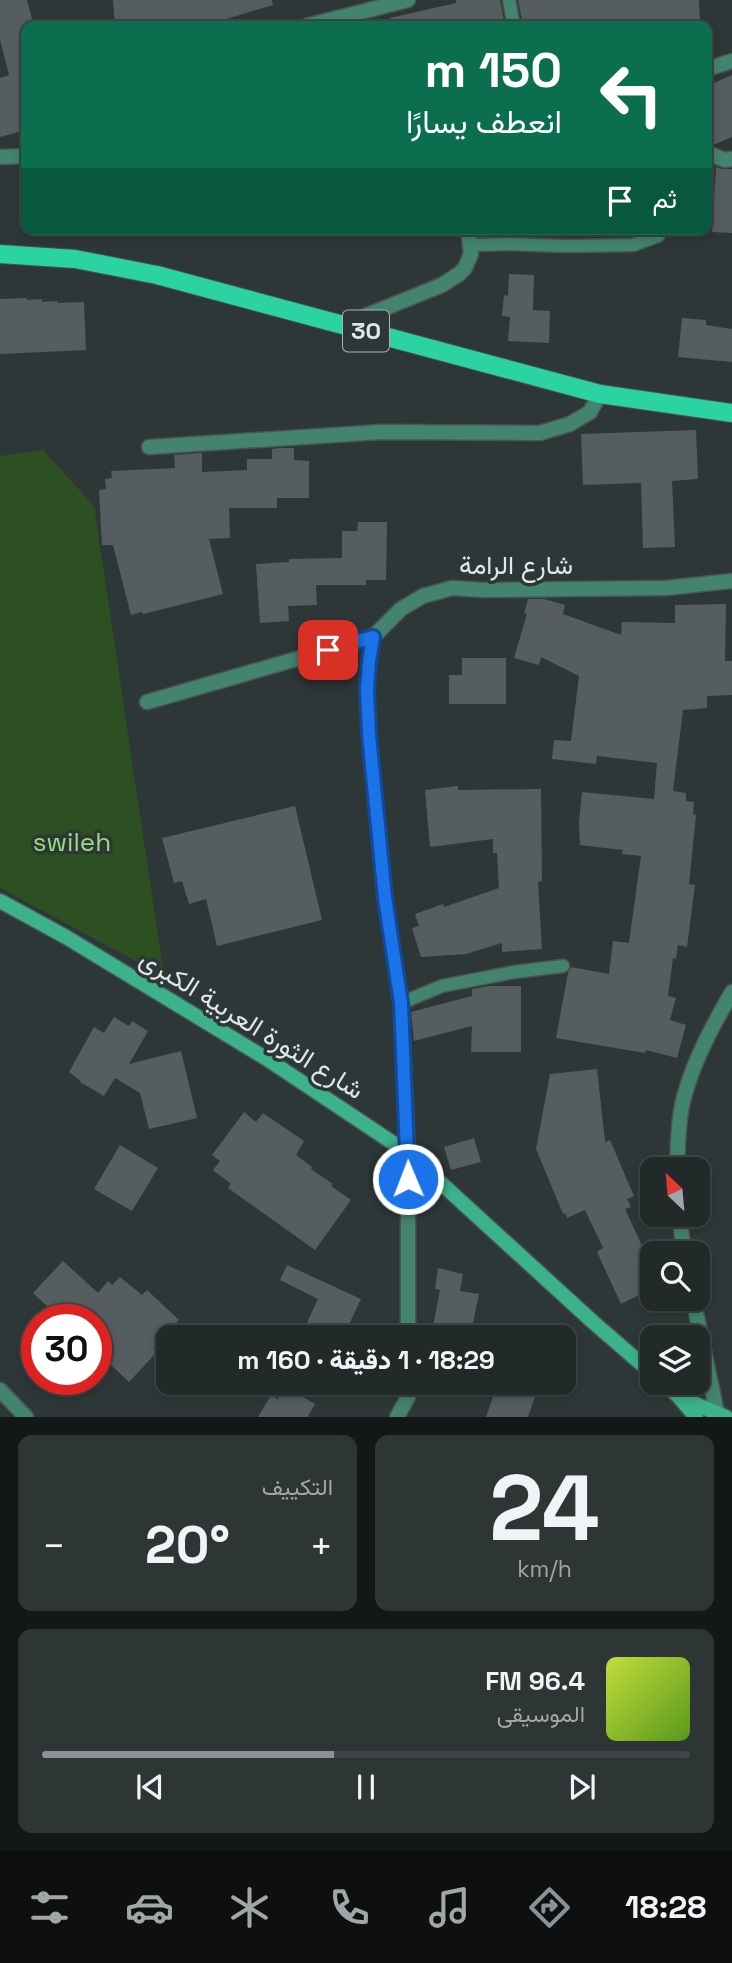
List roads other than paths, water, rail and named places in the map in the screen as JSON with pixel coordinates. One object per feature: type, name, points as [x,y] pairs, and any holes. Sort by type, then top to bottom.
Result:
[{"type":"main road","name":"30","points":[[0,254],[75,259],[157,275],[600,394],[732,413]]},
{"type":"street","points":[[326,21],[408,0]]},
{"type":"street","points":[[712,67],[732,61]]},
{"type":"street","points":[[0,157],[21,156]]},
{"type":"street","points":[[712,156],[732,159]]},
{"type":"street","points":[[343,325],[442,285],[465,268],[471,254],[469,235]]},
{"type":"street","points":[[149,447],[382,432],[540,433],[570,424],[590,412],[600,394]]},
{"type":"street","name":"شارع الرامة","points":[[373,637],[401,609],[423,596],[452,588],[666,588],[732,581]]},
{"type":"street","points":[[147,702],[373,637],[367,689],[369,734],[385,898],[401,1003],[408,1153],[408,1325]]},
{"type":"street","name":"شارع الثورة العربية الكبرى","points":[[0,901],[66,937],[267,1059],[408,1153],[640,1363]]},
{"type":"street","points":[[677,1157],[684,1099],[697,1059],[732,992]]},
{"type":"street","points":[[696,1311],[719,1416]]},
{"type":"street","points":[[0,1390],[26,1417]]},
{"type":"street","points":[[397,1417],[406,1395]]},
{"type":"street","points":[[409,1395],[412,1417]]},
{"type":"street","points":[[678,1395],[696,1417]]},
{"type":"street","points":[[680,1397],[719,1416]]},
{"type":"lane","points":[[509,0],[512,21]]},
{"type":"lane","points":[[471,245],[633,246],[659,235]]},
{"type":"lane","points":[[401,1003],[442,986],[563,966]]},
{"type":"park label","name":"swileh","points":[[72,842]]}]
